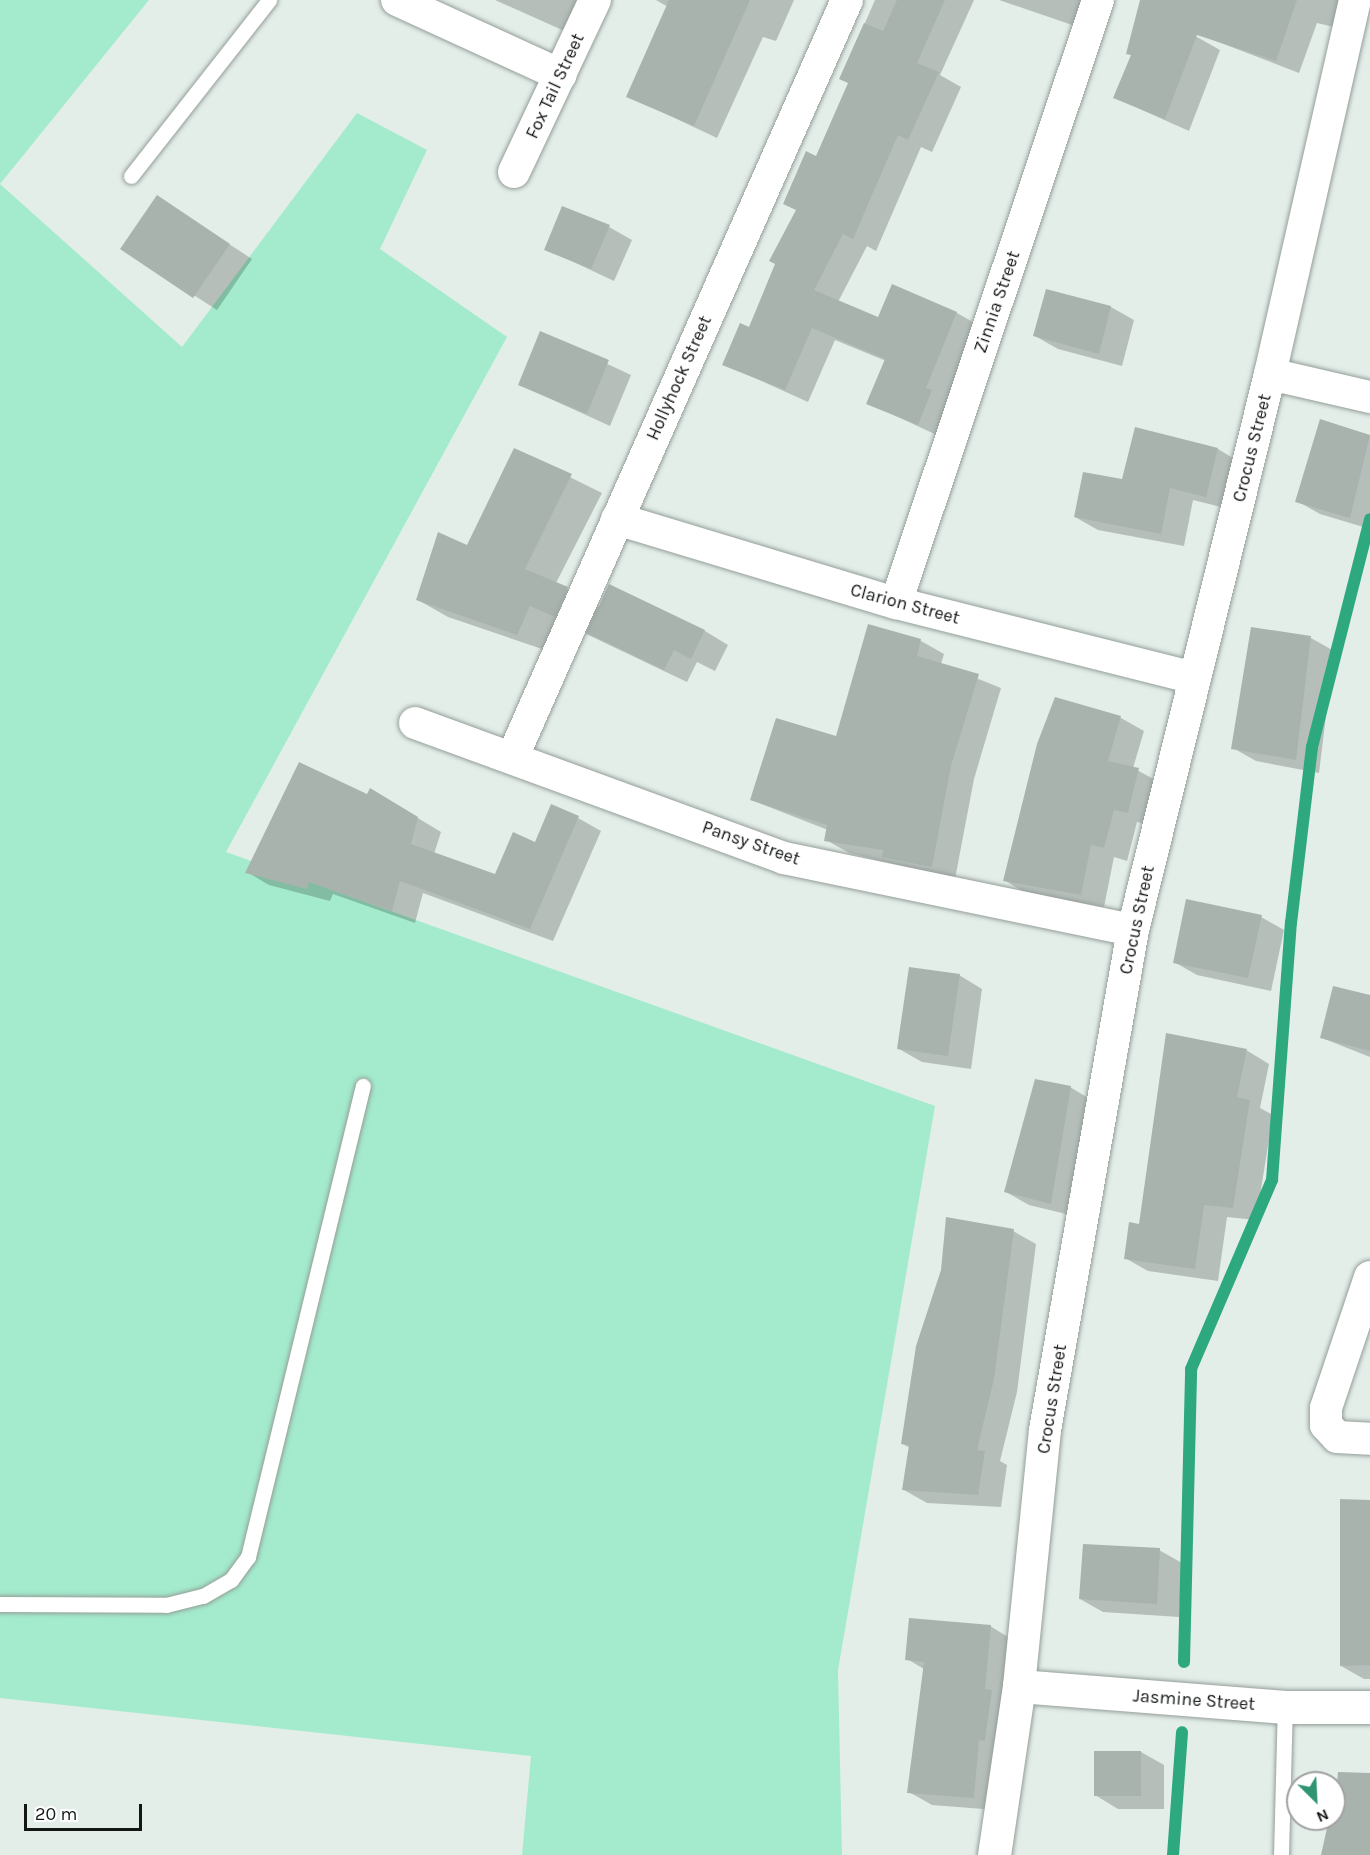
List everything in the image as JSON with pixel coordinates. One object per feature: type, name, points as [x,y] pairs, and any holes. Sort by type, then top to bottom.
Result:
[{"type":"street","points":[[397,0],[561,75]]},
{"type":"street","name":"Fox Tail Street","points":[[514,172],[595,0]]},
{"type":"street","name":"Hollyhock Street","points":[[513,756],[847,0]]},
{"type":"street","name":"Zinnia Street","points":[[896,603],[1098,0]]},
{"type":"street","name":"Crocus Street","points":[[994,1855],[1019,1686],[1045,1430],[1133,930],[1270,374],[1355,0]]},
{"type":"street","points":[[1270,374],[1370,397]]},
{"type":"street","name":"Clarion Street","points":[[617,519],[896,603],[1196,678]]},
{"type":"street","name":"Pansy Street","points":[[415,723],[513,756],[784,858],[1133,930]]},
{"type":"street","points":[[1370,1277],[1326,1408],[1326,1425],[1337,1437],[1370,1439]]},
{"type":"street","name":"Jasmine Street","points":[[1019,1686],[1285,1707],[1370,1707]]},
{"type":"lane","points":[[131,176],[269,0]]},
{"type":"lane","points":[[0,1604],[166,1605],[203,1596],[231,1580],[248,1557],[363,1086]]},
{"type":"lane","points":[[1281,1855],[1285,1707]]},
{"type":"green space","points":[[0,0],[149,0],[0,184]]},
{"type":"green space","points":[[357,113],[427,150],[380,249],[507,337],[226,852],[935,1106],[838,1670],[842,1855],[522,1855],[531,1756],[0,1698],[0,184],[182,347]]},
{"type":"building","points":[[669,0],[750,0],[694,126],[626,97]]},
{"type":"building","points":[[897,0],[945,0],[917,63],[939,72],[908,140],[898,135],[853,239],[843,234],[814,290],[878,317],[892,284],[957,312],[926,388],[932,390],[918,425],[866,404],[885,359],[812,328],[785,390],[722,365],[740,323],[749,327],[775,264],[769,261],[796,210],[783,204],[806,151],[816,156],[848,83],[839,79],[864,23],[883,31]]},
{"type":"building","points":[[1140,0],[1297,0],[1276,61],[1197,35],[1165,119],[1113,98],[1131,55],[1126,54]]},
{"type":"building","points":[[157,195],[230,244],[193,298],[120,249]]},
{"type":"building","points":[[562,206],[610,225],[591,269],[544,250]]},
{"type":"building","points":[[1046,289],[1111,306],[1099,354],[1033,336]]},
{"type":"building","points":[[540,331],[609,360],[587,414],[518,385]]},
{"type":"building","points":[[1320,419],[1370,435],[1350,518],[1295,502]]},
{"type":"building","points":[[1135,427],[1218,448],[1206,497],[1170,488],[1161,534],[1074,517],[1083,472],[1122,479]]},
{"type":"building","points":[[514,448],[572,474],[525,569],[568,587],[555,617],[530,606],[517,635],[416,600],[438,532],[467,545]]},
{"type":"building","points":[[609,584],[705,630],[691,659],[674,650],[664,670],[587,633]]},
{"type":"building","points":[[868,624],[921,639],[917,656],[979,674],[951,766],[932,867],[882,857],[883,850],[824,841],[827,825],[750,800],[776,718],[836,736]]},
{"type":"building","points":[[1251,627],[1311,636],[1296,760],[1231,749]]},
{"type":"building","points":[[1055,697],[1121,716],[1108,761],[1139,768],[1128,813],[1114,810],[1104,848],[1091,845],[1081,895],[1003,881],[1037,744]]},
{"type":"building","points":[[299,762],[367,794],[370,788],[418,817],[411,844],[495,874],[513,832],[535,842],[551,804],[579,816],[530,929],[400,881],[392,911],[309,882],[307,889],[245,873]]},
{"type":"building","points":[[1186,899],[1262,915],[1248,978],[1173,963]]},
{"type":"building","points":[[909,967],[960,974],[948,1056],[897,1049]]},
{"type":"building","points":[[1333,986],[1370,995],[1370,1051],[1320,1038]]},
{"type":"building","points":[[1166,1033],[1247,1049],[1237,1097],[1250,1100],[1233,1208],[1204,1205],[1195,1269],[1124,1259],[1129,1222],[1139,1224]]},
{"type":"building","points":[[1035,1079],[1071,1086],[1051,1204],[1004,1192]]},
{"type":"building","points":[[946,1217],[1014,1229],[994,1379],[977,1450],[985,1451],[978,1495],[902,1490],[909,1445],[901,1444],[916,1346],[941,1270]]},
{"type":"building","points":[[1340,1499],[1370,1500],[1370,1665],[1340,1666]]},
{"type":"building","points":[[1083,1544],[1160,1548],[1157,1604],[1079,1599]]},
{"type":"building","points":[[909,1618],[991,1625],[985,1689],[992,1690],[985,1741],[979,1740],[974,1798],[907,1793],[924,1662],[905,1660]]},
{"type":"building","points":[[1094,1751],[1141,1751],[1141,1796],[1094,1796]]},
{"type":"building","points":[[1346,1772],[1370,1773],[1370,1855],[1321,1855],[1326,1831],[1346,1831]]},
{"type":"waterway","points":[[1184,1662],[1191,1369],[1272,1180],[1291,923],[1312,747],[1370,519]]},
{"type":"waterway","points":[[1173,1855],[1182,1732]]}]
